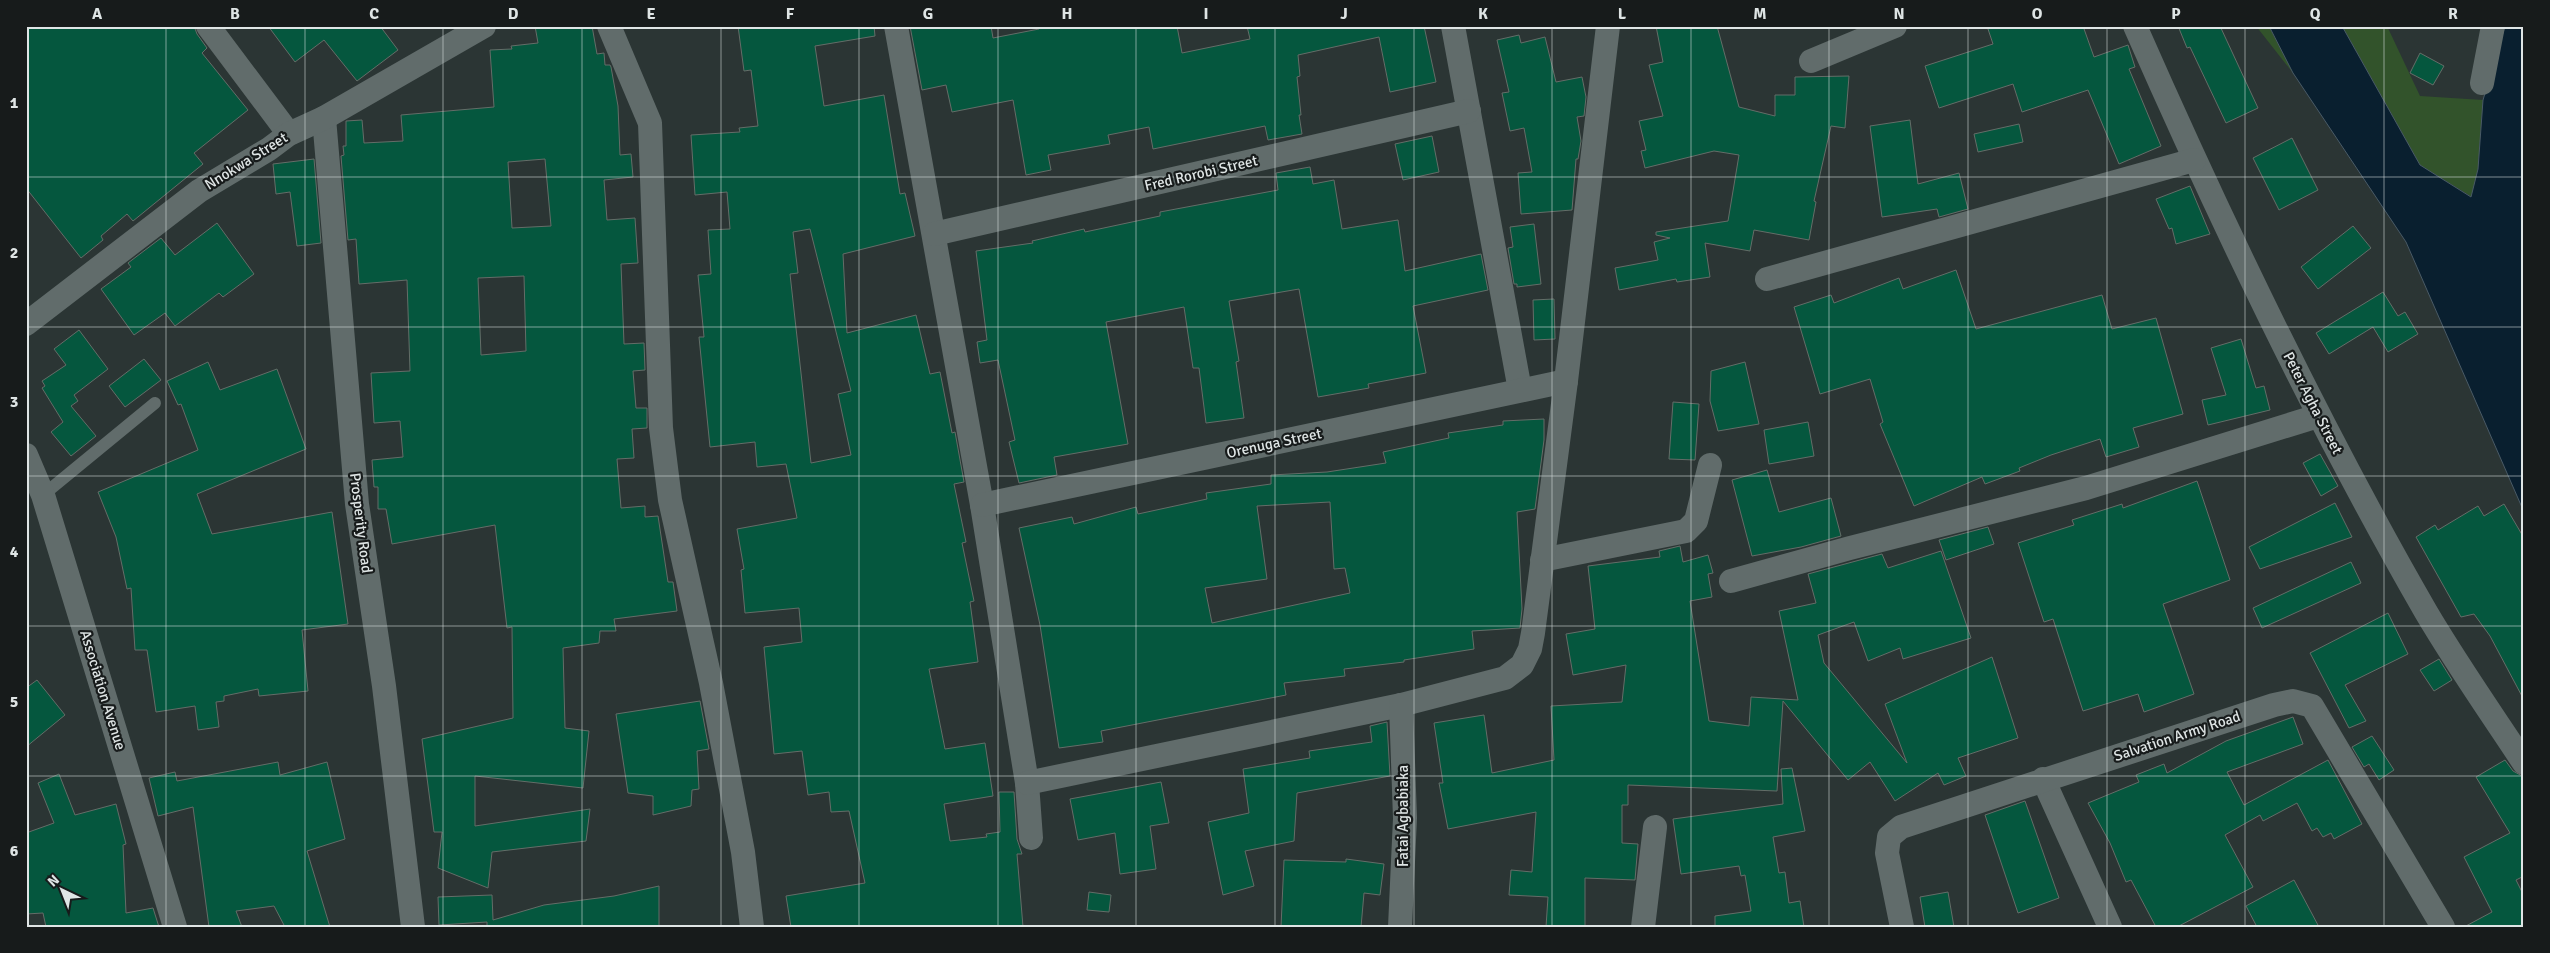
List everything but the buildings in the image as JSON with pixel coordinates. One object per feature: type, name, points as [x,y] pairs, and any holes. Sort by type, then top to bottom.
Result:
[{"type":"street","points":[[208,26],[289,134]]},
{"type":"street","name":"Nnokwa Street","points":[[26,324],[199,192],[289,134],[324,118],[484,26]]},
{"type":"street","points":[[609,26],[650,123],[661,428],[668,482],[711,683],[743,852],[752,927]]},
{"type":"street","points":[[896,26],[982,506],[1027,783],[1031,838]]},
{"type":"street","points":[[1453,26],[1520,390]]},
{"type":"street","points":[[1027,783],[1400,705],[1504,678],[1522,665],[1530,649],[1542,560],[1566,381],[1608,26]]},
{"type":"street","points":[[1811,61],[1895,26]]},
{"type":"street","name":"Peter Agha Street","points":[[2136,26],[2194,160],[2318,416],[2427,613],[2524,763]]},
{"type":"street","points":[[2482,83],[2493,26]]},
{"type":"street","name":"Fred Rorobi Street","points":[[934,234],[1468,111]]},
{"type":"street","name":"Prosperity Road","points":[[324,118],[356,504],[384,686],[413,927]]},
{"type":"street","points":[[1766,279],[2194,160]]},
{"type":"street","name":"Orenuga Street","points":[[982,506],[1566,381]]},
{"type":"street","points":[[1731,581],[1850,548],[2086,488],[2318,416]]},
{"type":"street","name":"Association Avenue","points":[[26,455],[43,495],[175,927]]},
{"type":"street","points":[[1542,560],[1686,531],[1696,521],[1710,465]]},
{"type":"street","name":"Salvation Army Road","points":[[1902,927],[1887,853],[1889,836],[1901,827],[2043,779],[2274,705],[2293,701],[2312,706],[2443,927]]},
{"type":"street","name":"Fatai Agbabiaka","points":[[1400,705],[1405,818],[1400,927]]},
{"type":"street","points":[[2043,779],[2110,927]]},
{"type":"street","points":[[1643,927],[1655,827]]},
{"type":"lane","points":[[43,495],[155,403]]},
{"type":"green space","points":[[2256,26],[2269,26],[2293,73]]},
{"type":"green space","points":[[2342,26],[2387,26],[2420,96],[2483,100],[2478,169],[2472,197],[2420,165]]},
{"type":"water","points":[[2269,26],[2342,26],[2420,165],[2471,197],[2478,169],[2483,100],[2505,26],[2524,26],[2524,512],[2406,242],[2293,73]]}]
